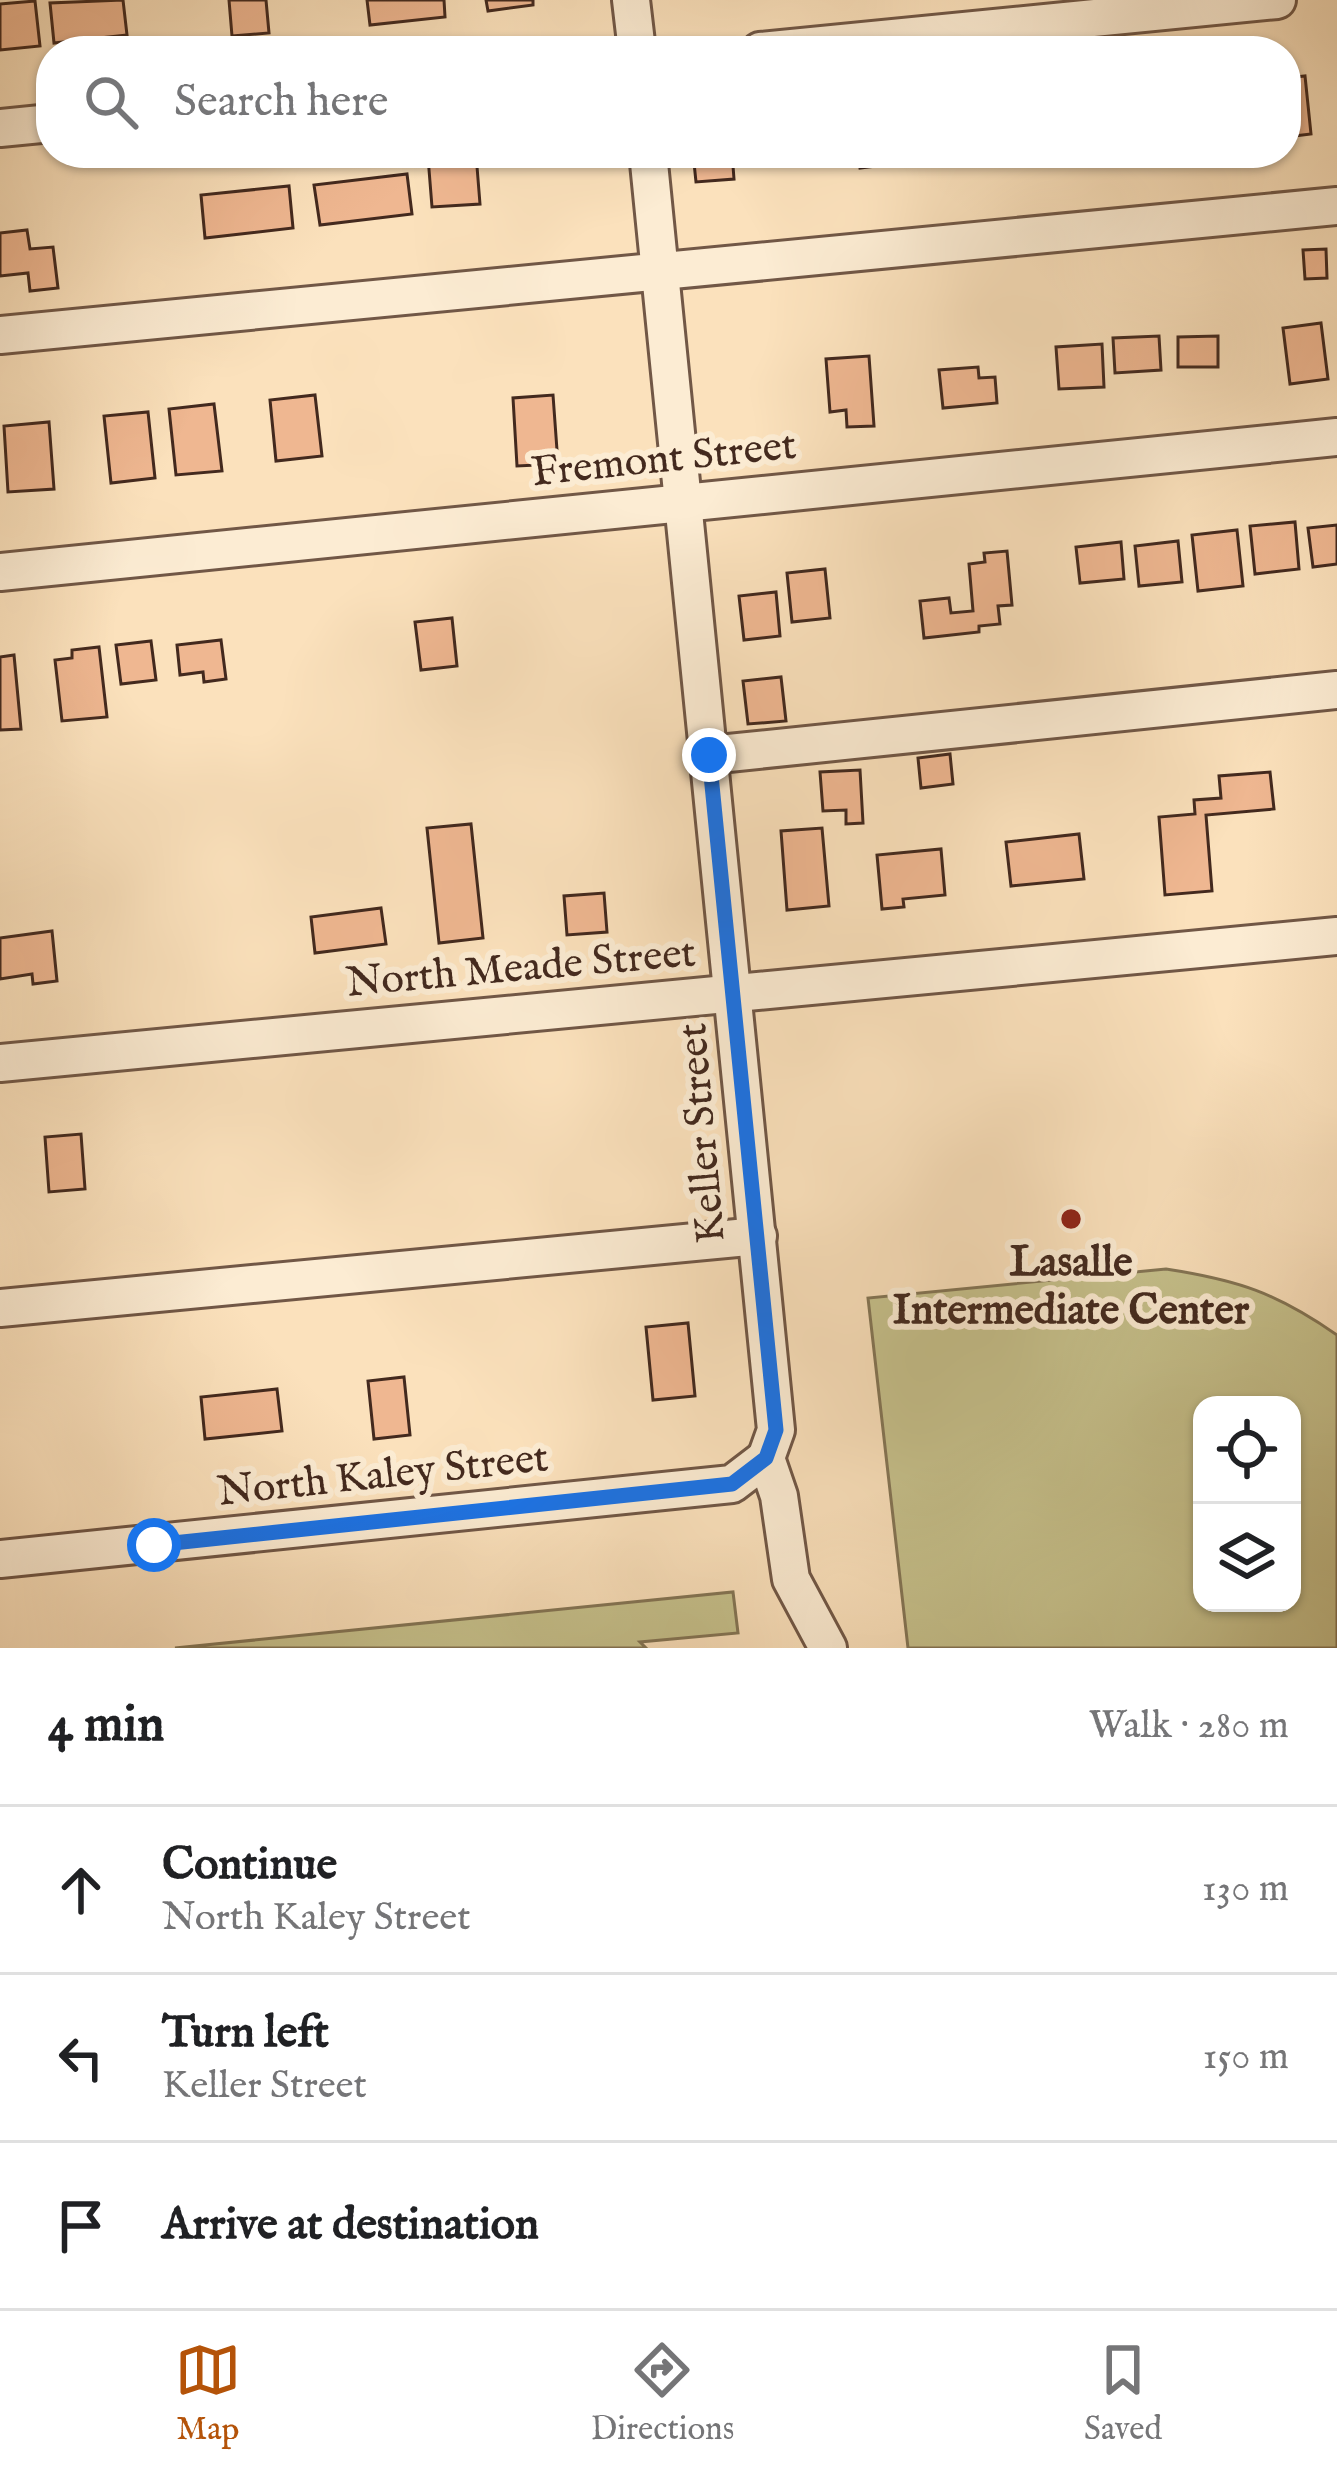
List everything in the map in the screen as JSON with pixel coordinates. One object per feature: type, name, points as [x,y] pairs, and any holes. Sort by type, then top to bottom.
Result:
[{"type":"street","points":[[632,0],[636,36]]},
{"type":"street","points":[[912,36],[1277,0]]},
{"type":"street","points":[[0,128],[36,124]]},
{"type":"street","name":"Keller Street","points":[[650,168],[776,1430],[766,1458]]},
{"type":"street","points":[[0,335],[1337,206]]},
{"type":"street","name":"Fremont Street","points":[[0,572],[1337,437]]},
{"type":"street","points":[[709,755],[1337,690]]},
{"type":"street","name":"North Meade Street","points":[[0,1063],[1337,936]]},
{"type":"street","points":[[0,1308],[758,1236]]},
{"type":"street","points":[[766,1458],[779,1496],[791,1579],[828,1648]]},
{"type":"street","name":"North Kaley Street","points":[[0,1559],[732,1484],[766,1458]]},
{"type":"shaded area","points":[[1166,1269],[1256,1290],[1337,1335],[1337,1648],[908,1648],[868,1298]]},
{"type":"shaded area","points":[[733,1592],[738,1633],[640,1642],[646,1648],[175,1648]]},
{"type":"building","points":[[123,0],[127,35],[53,36],[50,3]]},
{"type":"building","points":[[229,0],[266,0],[269,33],[232,36]]},
{"type":"building","points":[[367,0],[444,0],[445,17],[370,25]]},
{"type":"building","points":[[486,0],[533,0],[533,5],[488,11]]},
{"type":"building","points":[[35,1],[36,46],[0,50],[0,4]]},
{"type":"building","points":[[1301,76],[1305,76],[1311,134],[1301,135]]},
{"type":"building","points":[[429,168],[477,168],[480,204],[432,207]]},
{"type":"building","points":[[695,168],[733,168],[734,179],[696,182]]},
{"type":"building","points":[[407,174],[412,214],[320,225],[314,185]]},
{"type":"building","points":[[289,186],[293,228],[205,238],[201,195]]},
{"type":"building","points":[[27,230],[30,249],[53,247],[58,288],[30,291],[28,273],[0,276],[0,233]]},
{"type":"building","points":[[1326,249],[1327,278],[1305,279],[1303,250]]},
{"type":"building","points":[[1321,323],[1328,379],[1290,384],[1283,328]]},
{"type":"building","points":[[1159,336],[1161,370],[1115,373],[1113,338]]},
{"type":"building","points":[[1218,336],[1218,367],[1178,367],[1178,337]]},
{"type":"building","points":[[1102,344],[1104,387],[1059,389],[1056,347]]},
{"type":"building","points":[[869,356],[874,426],[847,427],[846,410],[830,412],[826,359]]},
{"type":"building","points":[[978,367],[979,378],[995,377],[997,403],[943,408],[939,370]]},
{"type":"building","points":[[315,395],[322,456],[276,461],[270,400]]},
{"type":"building","points":[[553,395],[558,464],[517,466],[513,398]]},
{"type":"building","points":[[214,404],[222,471],[176,475],[169,409]]},
{"type":"building","points":[[148,412],[155,478],[111,483],[104,416]]},
{"type":"building","points":[[49,422],[54,489],[8,492],[4,426]]},
{"type":"building","points":[[1295,522],[1299,569],[1255,574],[1250,526]]},
{"type":"building","points":[[1337,525],[1337,564],[1313,567],[1308,528]]},
{"type":"building","points":[[1237,530],[1243,586],[1198,591],[1192,535]]},
{"type":"building","points":[[1178,541],[1182,582],[1139,586],[1135,546]]},
{"type":"building","points":[[1121,542],[1124,579],[1080,583],[1076,547]]},
{"type":"building","points":[[1007,551],[1012,605],[998,606],[1000,624],[979,626],[979,632],[924,638],[920,601],[949,598],[951,613],[973,611],[969,564],[985,562],[984,553]]},
{"type":"building","points":[[825,569],[830,618],[792,622],[787,573]]},
{"type":"building","points":[[776,592],[780,636],[744,640],[739,596]]},
{"type":"building","points":[[452,618],[457,666],[421,670],[415,622]]},
{"type":"building","points":[[221,640],[226,679],[204,682],[203,672],[180,675],[177,645]]},
{"type":"building","points":[[151,641],[156,680],[121,684],[116,645]]},
{"type":"building","points":[[99,647],[107,717],[62,721],[55,660],[72,658],[72,650]]},
{"type":"building","points":[[14,655],[21,729],[0,730],[0,657]]},
{"type":"building","points":[[781,677],[786,721],[748,724],[743,681]]},
{"type":"building","points":[[950,754],[953,784],[921,788],[918,758]]},
{"type":"building","points":[[860,770],[863,823],[846,824],[846,810],[823,811],[820,772]]},
{"type":"building","points":[[1270,772],[1274,809],[1206,815],[1212,891],[1165,895],[1159,817],[1195,814],[1194,800],[1221,798],[1219,776]]},
{"type":"building","points":[[471,824],[483,938],[439,943],[427,828]]},
{"type":"building","points":[[822,828],[829,906],[787,910],[781,831]]},
{"type":"building","points":[[1079,834],[1084,879],[1011,886],[1006,842]]},
{"type":"building","points":[[941,849],[945,895],[903,899],[904,907],[882,909],[877,855]]},
{"type":"building","points":[[604,893],[607,932],[567,935],[564,896]]},
{"type":"building","points":[[381,908],[386,944],[315,953],[311,917]]},
{"type":"building","points":[[52,931],[57,981],[33,984],[32,974],[0,979],[0,938]]},
{"type":"building","points":[[81,1134],[85,1189],[49,1192],[45,1137]]},
{"type":"building","points":[[688,1323],[695,1396],[653,1400],[646,1327]]},
{"type":"building","points":[[404,1377],[410,1435],[374,1439],[368,1381]]},
{"type":"building","points":[[277,1389],[282,1431],[205,1439],[201,1397]]},
{"type":"place","name":"Lasalle Intermediate Center","points":[[1071,1219]]},
{"type":"route","points":[[154,1545],[732,1484],[766,1458],[776,1430],[709,755]]}]
